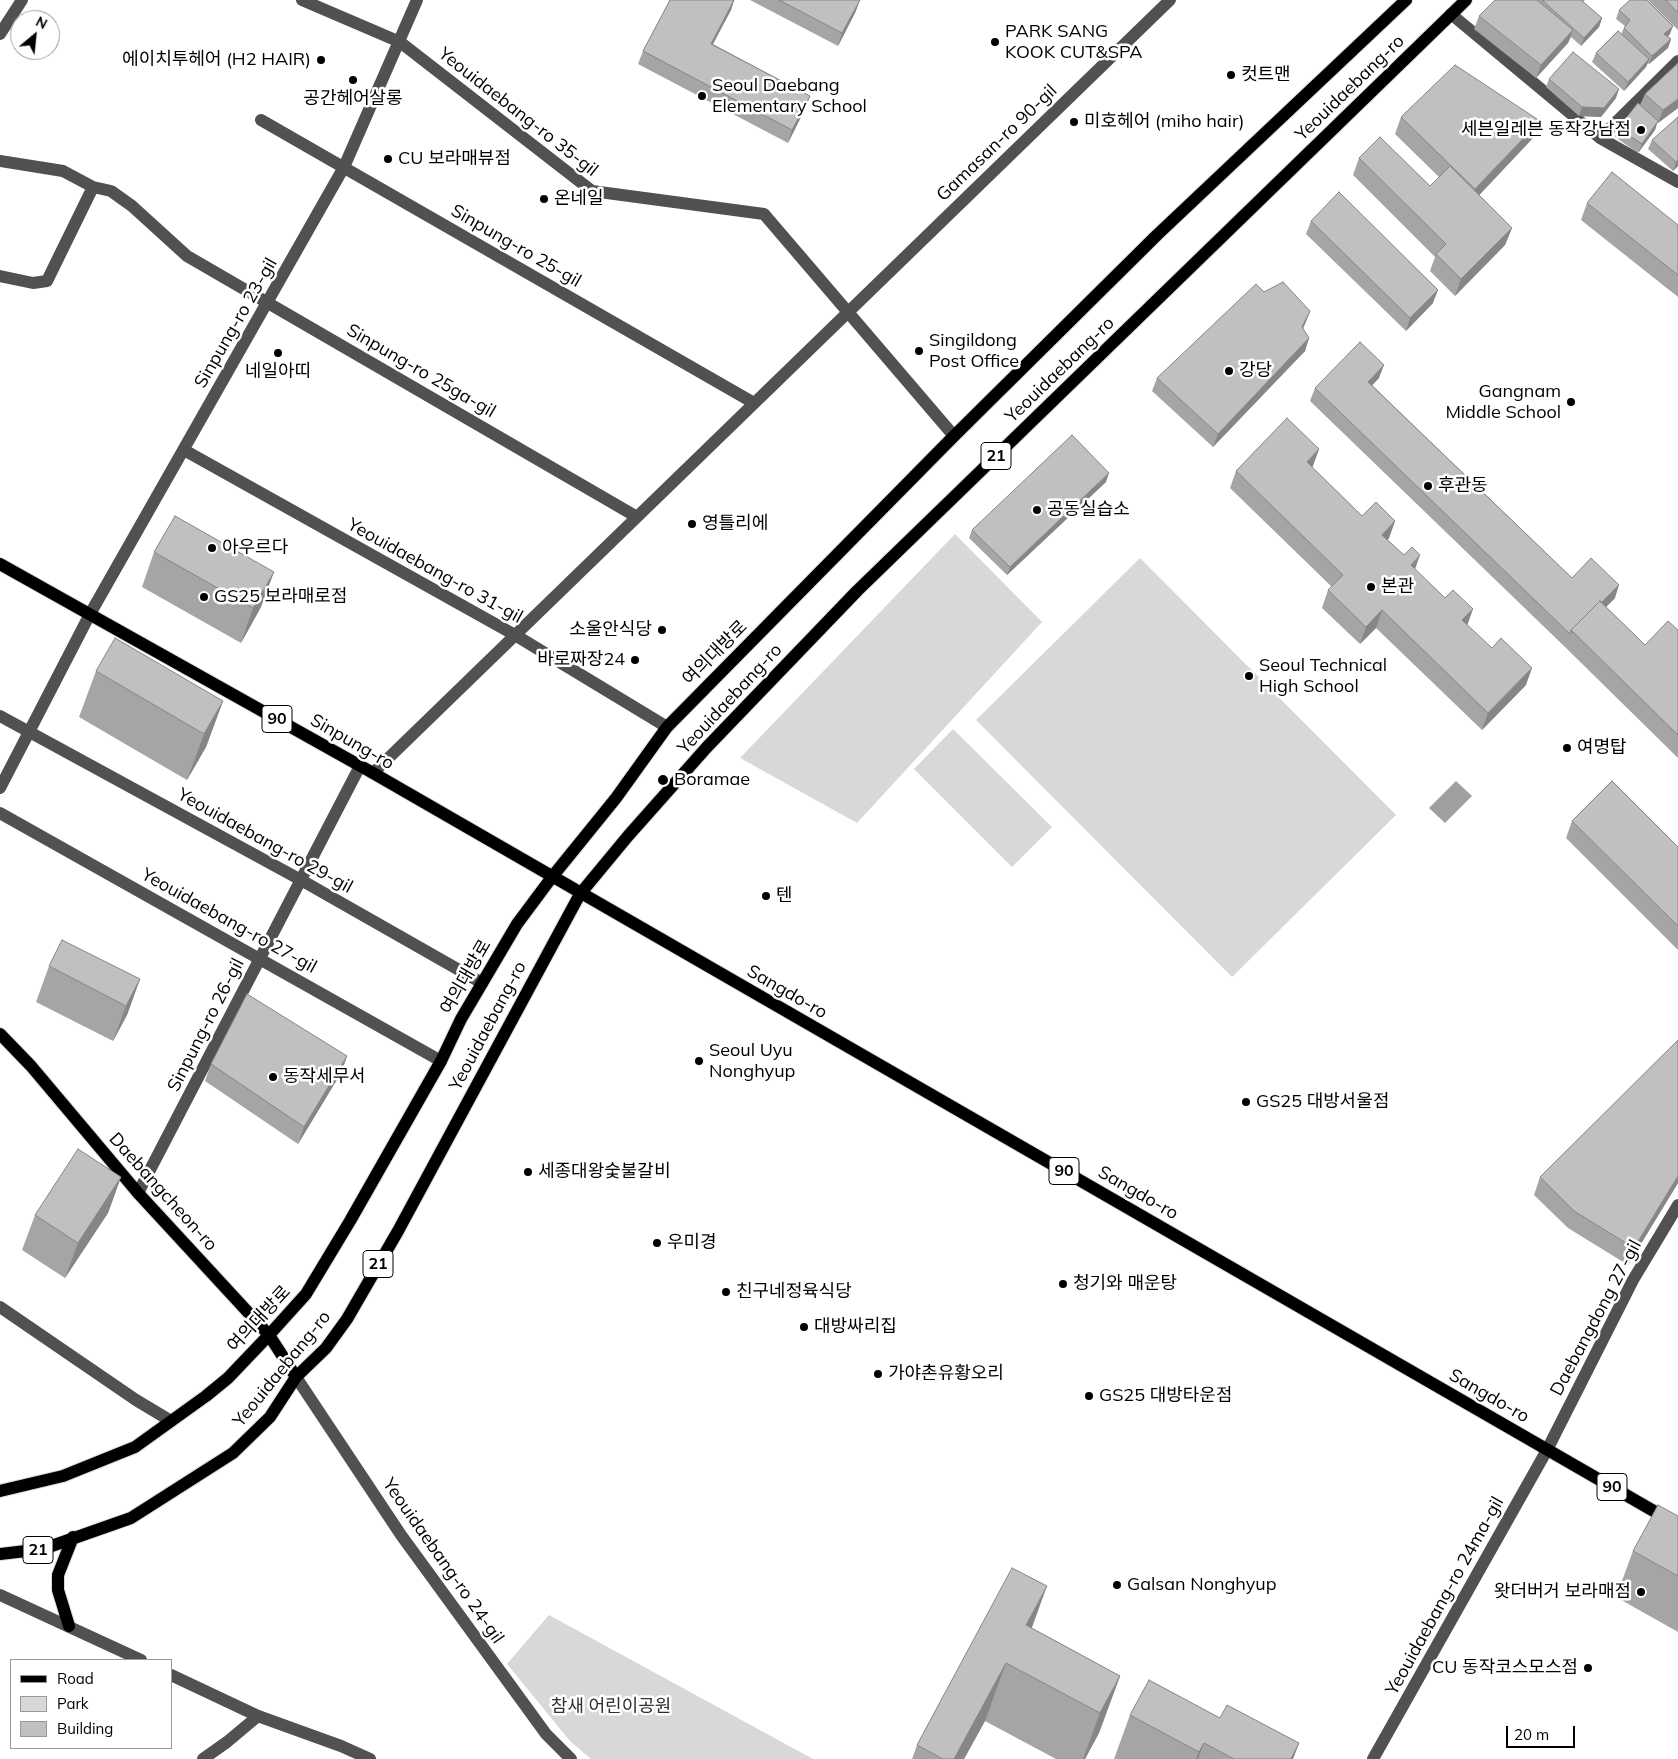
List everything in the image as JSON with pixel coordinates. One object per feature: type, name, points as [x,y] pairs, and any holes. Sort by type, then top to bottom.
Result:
[{"type":"main road","name":"Yeouidaebang-ro","points":[[954,436],[1157,235],[1406,0]]},
{"type":"main road","name":"Yeouidaebang-ro","points":[[0,1554],[43,1549],[131,1518],[233,1453],[270,1417],[296,1377],[326,1348],[351,1311],[412,1205],[580,894],[628,836],[707,747],[857,590],[1466,0]]},
{"type":"main road","name":"여의대방로","points":[[0,1491],[63,1476],[135,1447],[228,1378],[269,1335],[306,1294],[441,1061],[482,983],[517,924],[552,877],[616,798],[667,727],[954,436]]},
{"type":"main road","name":"Sinpung-ro","points":[[0,564],[373,773],[580,894]]},
{"type":"main road","name":"Sangdo-ro","points":[[580,894],[1678,1524]]},
{"type":"main road","name":"Daebangcheon-ro","points":[[0,1034],[31,1066],[138,1193],[269,1335],[296,1377]]},
{"type":"main road","points":[[68,1626],[58,1590],[58,1575],[73,1538]]},
{"type":"street","points":[[0,34],[22,0]]},
{"type":"street","name":"Yeouidaebang-ro 35-gil","points":[[302,0],[400,42],[592,191],[764,214],[954,436]]},
{"type":"street","name":"Sinpung-ro 23-gil","points":[[0,788],[90,614],[344,167],[417,0]]},
{"type":"street","name":"Gamasan-ro 90-gil","points":[[848,312],[1170,0]]},
{"type":"street","points":[[1451,14],[1600,138],[1678,182]]},
{"type":"street","points":[[1600,138],[1678,61]]},
{"type":"street","name":"Sinpung-ro 25-gil","points":[[261,120],[754,403]]},
{"type":"street","name":"Sinpung-ro 25ga-gil","points":[[0,161],[63,171],[93,187],[111,191],[132,206],[187,256],[637,517]]},
{"type":"street","points":[[0,276],[33,283],[47,281],[93,187]]},
{"type":"street","points":[[373,773],[848,312]]},
{"type":"street","name":"Yeouidaebang-ro 31-gil","points":[[184,450],[516,635],[667,727]]},
{"type":"street","name":"Yeouidaebang-ro 29-gil","points":[[0,716],[300,880],[482,983]]},
{"type":"street","name":"Sinpung-ro 26-gil","points":[[138,1193],[360,766]]},
{"type":"street","name":"Yeouidaebang-ro 27-gil","points":[[0,813],[441,1061]]},
{"type":"street","name":"Daebangdong 27-gil","points":[[1547,1450],[1633,1280],[1678,1205]]},
{"type":"street","points":[[0,1307],[136,1400],[171,1421]]},
{"type":"street","name":"Yeouidaebang-ro 24-gil","points":[[296,1377],[401,1535],[546,1734],[571,1759]]},
{"type":"street","name":"Yeouidaebang-ro 24ma-gil","points":[[1373,1759],[1547,1450]]},
{"type":"street","points":[[0,1595],[139,1659]]},
{"type":"street","points":[[172,1675],[258,1716],[341,1746],[370,1759]]},
{"type":"street","points":[[203,1759],[228,1742],[258,1716]]},
{"type":"green space","points":[[955,534],[1042,622],[857,823],[740,758]]},
{"type":"green space","points":[[1140,558],[1396,815],[1232,977],[976,720]]},
{"type":"green space","points":[[953,729],[1052,827],[1012,867],[914,769]]},
{"type":"green space","name":"참새 어린이공원","points":[[549,1615],[813,1759],[591,1759],[570,1741],[507,1664]]},
{"type":"shaded area","points":[[1456,781],[1472,796],[1445,823],[1429,808]]},
{"type":"building","points":[[670,0],[734,0],[711,44],[810,96],[792,130],[643,51]]},
{"type":"building","points":[[779,0],[860,0],[842,33]]},
{"type":"building","points":[[1495,0],[1537,0],[1573,30],[1541,65],[1479,16]]},
{"type":"building","points":[[1542,0],[1581,0],[1602,18],[1584,38]]},
{"type":"building","points":[[1630,0],[1647,0],[1673,26],[1664,34],[1671,39],[1652,56],[1624,28],[1630,20],[1619,10]]},
{"type":"building","points":[[1666,0],[1678,0],[1678,13]]},
{"type":"building","points":[[1618,31],[1649,59],[1628,82],[1596,53]]},
{"type":"building","points":[[1573,52],[1619,89],[1604,108],[1582,107],[1549,79]]},
{"type":"building","points":[[1678,63],[1678,99],[1663,110],[1645,94]]},
{"type":"building","points":[[1455,65],[1540,121],[1475,189],[1401,117]]},
{"type":"building","points":[[1638,103],[1658,121],[1642,144],[1618,128]]},
{"type":"building","points":[[1678,117],[1678,160],[1676,162],[1652,140]]},
{"type":"building","points":[[1380,137],[1430,186],[1450,166],[1512,228],[1461,279],[1436,254],[1446,244],[1359,158]]},
{"type":"building","points":[[1612,172],[1678,225],[1678,275],[1587,203]]},
{"type":"building","points":[[1339,192],[1438,290],[1410,318],[1311,221]]},
{"type":"building","name":"강당","points":[[1283,282],[1310,311],[1302,327],[1309,338],[1218,434],[1157,378],[1256,284],[1264,292]]},
{"type":"building","name":"후관동","points":[[1360,342],[1384,365],[1368,382],[1572,578],[1591,558],[1619,585],[1571,630],[1570,634],[1315,388]]},
{"type":"building","name":"본관","points":[[1287,418],[1319,449],[1307,462],[1362,516],[1376,502],[1395,521],[1382,535],[1404,555],[1412,547],[1420,555],[1411,565],[1445,598],[1453,590],[1473,609],[1462,620],[1492,648],[1501,638],[1532,668],[1488,713],[1382,610],[1366,627],[1328,590],[1343,575],[1236,471]]},
{"type":"building","name":"공동실습소","points":[[1072,435],[1109,473],[1010,567],[972,530]]},
{"type":"building","points":[[175,516],[274,572],[253,608],[154,552]]},
{"type":"building","points":[[1600,601],[1645,645],[1668,621],[1678,630],[1678,735],[1571,630]]},
{"type":"building","points":[[115,638],[223,701],[204,734],[96,671]]},
{"type":"building","points":[[1612,781],[1678,847],[1678,926],[1572,821]]},
{"type":"building","points":[[62,940],[140,979],[126,1006],[49,966]]},
{"type":"building","name":"동작세무서","points":[[247,994],[347,1056],[304,1127],[211,1064]]},
{"type":"building","points":[[1678,1040],[1678,1176],[1634,1248],[1574,1211],[1540,1177]]},
{"type":"building","points":[[78,1149],[121,1177],[78,1243],[35,1215]]},
{"type":"building","points":[[1658,1505],[1678,1516],[1678,1576],[1633,1551]]},
{"type":"building","points":[[1012,1568],[1047,1586],[1026,1625],[1120,1676],[1100,1713],[1006,1663],[954,1759],[943,1759],[917,1745]]},
{"type":"building","points":[[1149,1680],[1220,1718],[1227,1705],[1299,1743],[1291,1759],[1234,1759],[1204,1743],[1199,1752],[1130,1715]]},
{"type":"place","name":"PARK SANG KOOK CUT&SPA","points":[[995,42]]},
{"type":"place","name":"에이치투헤어 (H2 HAIR)","points":[[321,60]]},
{"type":"place","name":"컷트맨","points":[[1231,75]]},
{"type":"place","name":"공간헤어살롱","points":[[353,80]]},
{"type":"place","name":"Seoul Daebang Elementary School","points":[[702,96]]},
{"type":"place","name":"미호헤어 (miho hair)","points":[[1074,122]]},
{"type":"place","name":"세븐일레븐 동작강남점","points":[[1641,130]]},
{"type":"place","name":"CU 보라매뷰점","points":[[388,159]]},
{"type":"place","name":"온네일","points":[[544,199]]},
{"type":"place","name":"Singildong Post Office","points":[[919,351]]},
{"type":"place","name":"네일아띠","points":[[278,353]]},
{"type":"place","name":"강당","points":[[1229,371]]},
{"type":"place","name":"Gangnam Middle School","points":[[1571,402]]},
{"type":"place","name":"후관동","points":[[1428,486]]},
{"type":"place","name":"공동실습소","points":[[1037,510]]},
{"type":"place","name":"영틀리에","points":[[692,524]]},
{"type":"place","name":"아우르다","points":[[212,548]]},
{"type":"place","name":"본관","points":[[1371,587]]},
{"type":"place","name":"GS25 보라매로점","points":[[204,597]]},
{"type":"place","name":"소울안식당","points":[[662,630]]},
{"type":"place","name":"바로짜장24","points":[[635,660]]},
{"type":"place","name":"Seoul Technical High School","points":[[1249,676]]},
{"type":"place","name":"여명탑","points":[[1567,748]]},
{"type":"place","name":"Boramae","points":[[663,780]]},
{"type":"place","name":"텐","points":[[766,896]]},
{"type":"place","name":"Seoul Uyu Nonghyup","points":[[699,1061]]},
{"type":"place","name":"동작세무서","points":[[273,1077]]},
{"type":"place","name":"GS25 대방서울점","points":[[1246,1102]]},
{"type":"place","name":"세종대왕숯불갈비","points":[[528,1172]]},
{"type":"place","name":"우미경","points":[[657,1243]]},
{"type":"place","name":"청기와 매운탕","points":[[1063,1284]]},
{"type":"place","name":"친구네정육식당","points":[[726,1292]]},
{"type":"place","name":"대방싸리집","points":[[804,1327]]},
{"type":"place","name":"가야촌유황오리","points":[[878,1374]]},
{"type":"place","name":"GS25 대방타운점","points":[[1089,1396]]},
{"type":"place","name":"Galsan Nonghyup","points":[[1117,1585]]},
{"type":"place","name":"왓더버거 보라매점","points":[[1641,1592]]},
{"type":"place","name":"CU 동작코스모스점","points":[[1588,1668]]}]
